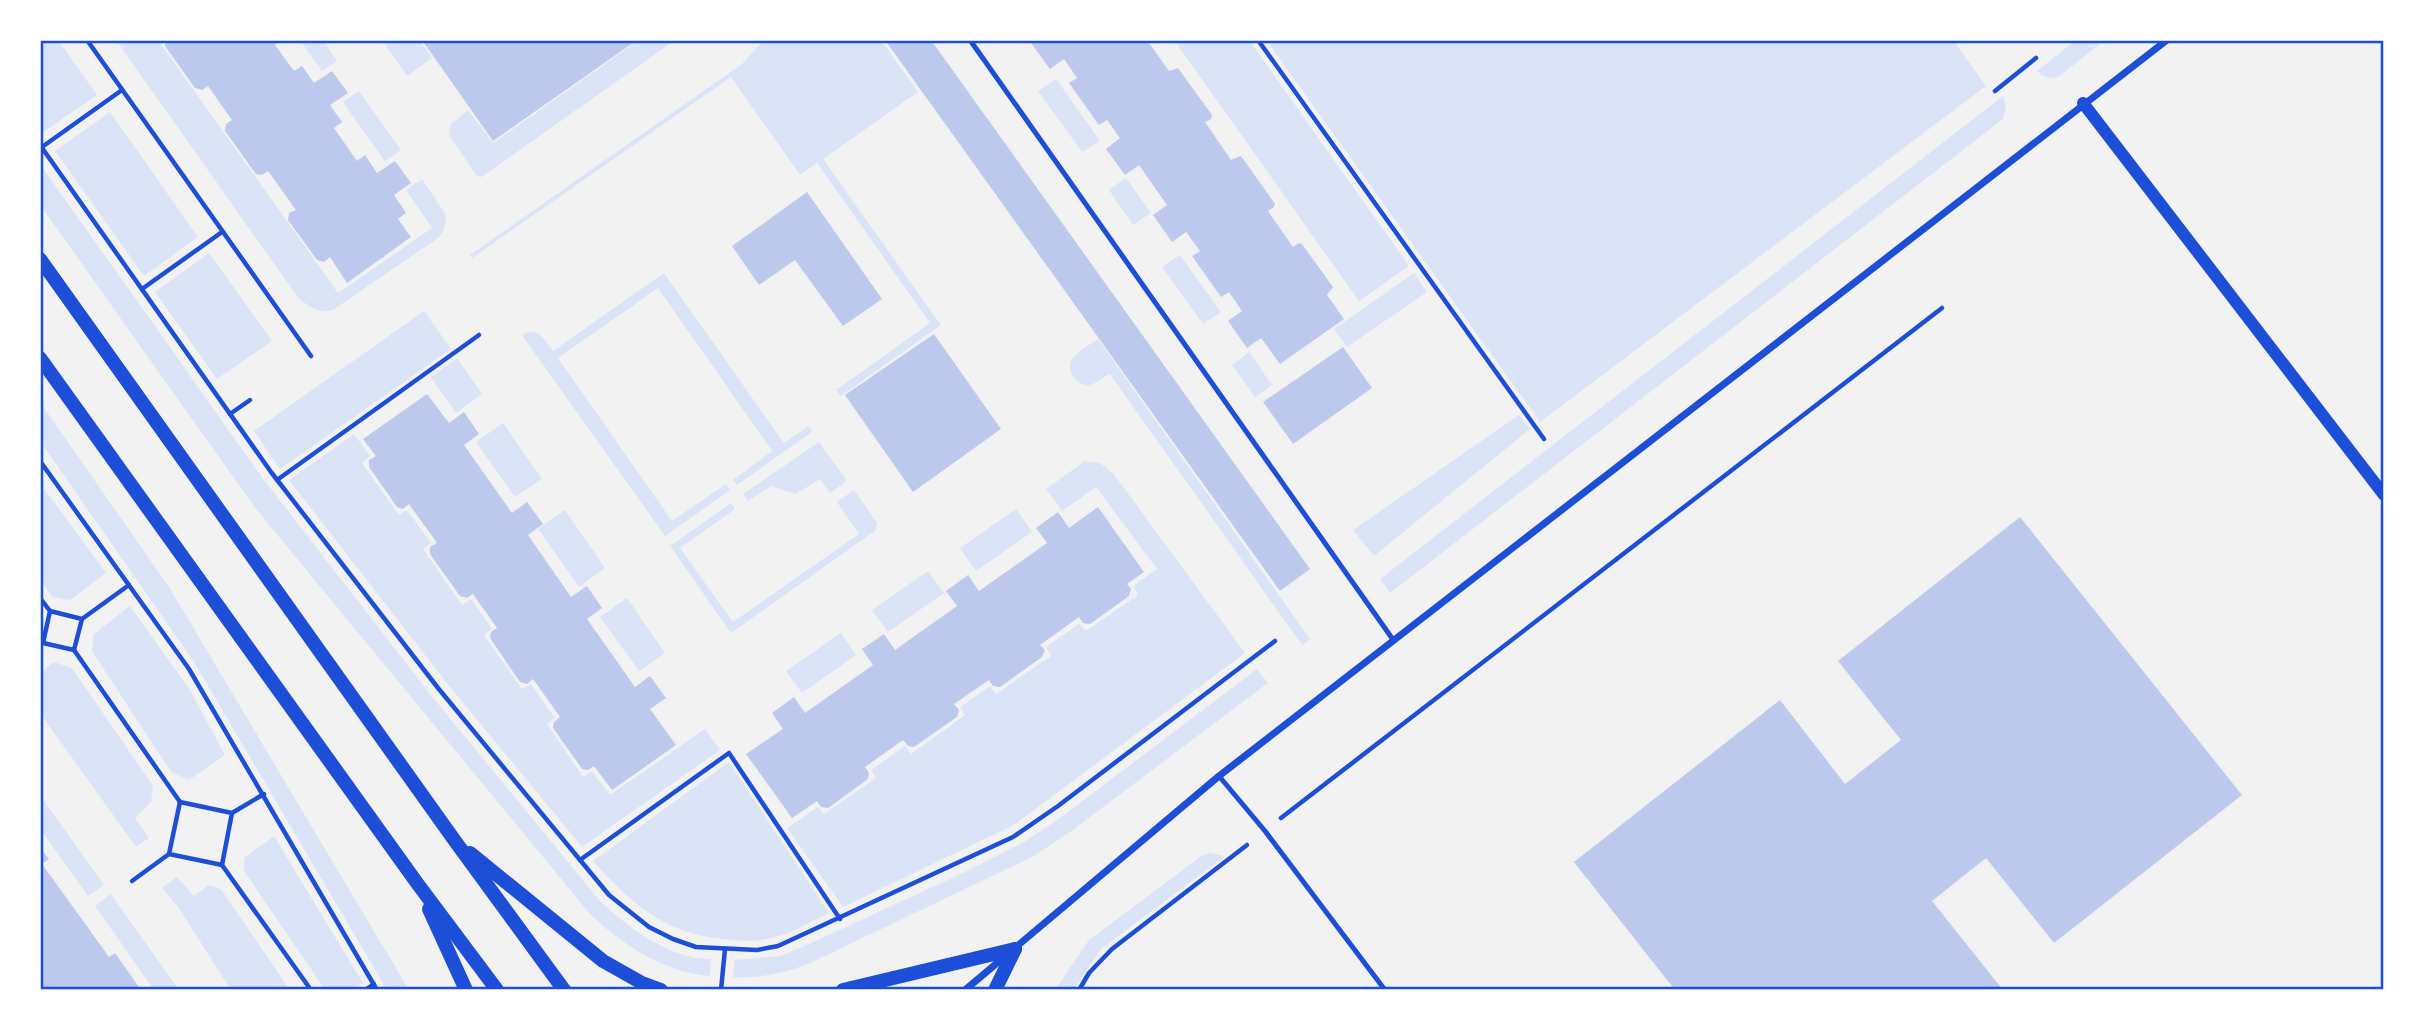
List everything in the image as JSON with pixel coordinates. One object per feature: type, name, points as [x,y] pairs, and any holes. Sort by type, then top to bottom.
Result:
[{"type":"main road","points":[[40,259],[564,990]]},
{"type":"main road","points":[[40,358],[417,883],[497,990]]},
{"type":"main road","points":[[455,841],[603,961],[642,983],[661,990]]},
{"type":"main road","points":[[417,883],[466,990]]},
{"type":"main road","points":[[843,990],[1015,948]]},
{"type":"main road","points":[[995,990],[1015,948]]},
{"type":"street","points":[[965,990],[1219,776],[2167,40]]},
{"type":"street","points":[[2083,103],[2384,495]]},
{"type":"lane","points":[[970,40],[1394,641]]},
{"type":"lane","points":[[1219,776],[1265,831],[1385,990]]},
{"type":"path","points":[[87,40],[311,356]]},
{"type":"path","points":[[1258,40],[1544,439]]},
{"type":"path","points":[[1995,91],[2036,58]]},
{"type":"path","points":[[122,90],[41,146],[277,480],[438,688],[609,895],[649,927],[673,939],[696,947],[725,949],[757,950],[778,946],[1013,837],[1069,798],[1275,641]]},
{"type":"path","points":[[142,289],[222,232]]},
{"type":"path","points":[[1079,990],[1089,973],[1112,949],[1942,308]]},
{"type":"path","points":[[277,480],[479,335]]},
{"type":"path","points":[[230,414],[250,400]]},
{"type":"path","points":[[40,461],[189,669],[377,990]]},
{"type":"path","points":[[74,650],[82,619],[130,584]]},
{"type":"path","points":[[40,598],[50,611],[82,619]]},
{"type":"path","points":[[50,611],[42,643],[74,650],[180,802],[232,813],[264,794]]},
{"type":"path","points":[[580,860],[729,753],[840,919]]},
{"type":"path","points":[[132,881],[169,854],[180,802]]},
{"type":"path","points":[[222,865],[232,813]]},
{"type":"path","points":[[169,854],[222,865],[311,990]]},
{"type":"path","points":[[721,990],[725,949]]},
{"type":"path","points":[[365,990],[374,984]]},
{"type":"shaded area","points":[[40,40],[58,40],[97,95],[42,133],[40,130]]},
{"type":"shaded area","points":[[116,40],[158,40],[338,293],[432,228],[406,190],[422,179],[444,212],[446,223],[442,232],[438,238],[333,310],[323,311],[311,307],[299,299]]},
{"type":"shaded area","points":[[300,40],[323,40],[337,61],[322,71]]},
{"type":"shaded area","points":[[382,40],[419,40],[432,58],[407,76]]},
{"type":"shaded area","points":[[639,40],[675,40],[482,177],[476,175],[449,135],[451,124],[468,110],[493,143]]},
{"type":"shaded area","points":[[764,40],[881,40],[918,92],[823,159],[941,325],[841,396],[836,390],[930,323],[817,163],[800,175],[731,77],[472,258],[470,255],[742,64]]},
{"type":"shaded area","points":[[1174,40],[1249,40],[1409,266],[1359,301]]},
{"type":"shaded area","points":[[1266,40],[1953,40],[1986,86],[1540,422]]},
{"type":"shaded area","points":[[2076,40],[2105,40],[2058,77],[2047,77],[2037,71]]},
{"type":"shaded area","points":[[1056,79],[1100,141],[1082,152],[1038,91]]},
{"type":"shaded area","points":[[359,91],[401,150],[385,161],[343,102]]},
{"type":"shaded area","points":[[2003,96],[2006,107],[2003,119],[1390,593],[1380,579]]},
{"type":"shaded area","points":[[110,112],[198,237],[144,276],[55,151]]},
{"type":"shaded area","points":[[40,164],[264,480],[430,694],[601,902],[652,941],[681,954],[711,959],[710,976],[660,963],[630,946],[590,914],[256,509],[40,205]]},
{"type":"shaded area","points":[[1126,178],[1151,213],[1133,225],[1109,190]]},
{"type":"shaded area","points":[[209,253],[272,341],[217,379],[155,292]]},
{"type":"shaded area","points":[[1180,255],[1221,312],[1203,324],[1162,267]]},
{"type":"shaded area","points":[[664,273],[784,443],[808,426],[812,432],[737,485],[733,480],[772,451],[658,288],[558,358],[672,521],[726,484],[730,490],[665,536],[522,335],[537,333],[553,351]]},
{"type":"shaded area","points":[[1414,273],[1427,292],[1347,347],[1334,329]]},
{"type":"shaded area","points":[[424,311],[451,349],[280,469],[254,431]]},
{"type":"shaded area","points":[[1098,339],[1310,639],[1302,645],[1110,374],[1089,385],[1074,378],[1070,370],[1073,357]]},
{"type":"shaded area","points":[[1249,352],[1272,385],[1255,397],[1232,365]]},
{"type":"shaded area","points":[[457,358],[482,394],[456,413],[431,377]]},
{"type":"shaded area","points":[[40,402],[169,587],[409,990],[387,990],[194,662],[40,441]]},
{"type":"shaded area","points":[[1519,415],[1530,429],[1374,556],[1353,530]]},
{"type":"shaded area","points":[[503,423],[542,479],[515,497],[476,442]]},
{"type":"shaded area","points":[[354,434],[370,456],[362,463],[399,515],[407,510],[431,543],[423,549],[462,605],[471,599],[492,629],[484,635],[522,689],[531,684],[555,718],[547,724],[583,777],[592,771],[610,795],[705,729],[720,750],[582,847],[446,682],[289,480]]},
{"type":"shaded area","points":[[819,442],[847,481],[830,493],[820,479],[796,494],[771,486],[748,501],[743,494]]},
{"type":"shaded area","points":[[1085,461],[1100,463],[1113,473],[1245,653],[1014,825],[843,907],[787,828],[818,807],[824,814],[876,778],[871,770],[905,746],[911,754],[965,715],[960,707],[990,686],[996,694],[1051,656],[1046,647],[1079,624],[1086,631],[1138,595],[1133,586],[1157,569],[1096,487],[1062,511],[1046,489]]},
{"type":"shaded area","points":[[40,483],[106,573],[70,600],[52,597],[40,580]]},
{"type":"shaded area","points":[[854,490],[877,523],[876,530],[731,633],[670,546],[731,503],[735,509],[680,548],[733,622],[859,534],[837,502]]},
{"type":"shaded area","points":[[1016,509],[1032,532],[976,571],[960,548]]},
{"type":"shaded area","points":[[565,510],[605,568],[579,587],[538,529]]},
{"type":"shaded area","points":[[928,571],[944,593],[888,632],[872,610]]},
{"type":"shaded area","points":[[627,598],[665,653],[639,671],[600,617]]},
{"type":"shaded area","points":[[130,606],[190,690],[225,755],[189,780],[171,772],[92,651],[94,634]]},
{"type":"shaded area","points":[[841,633],[856,655],[802,693],[786,671]]},
{"type":"shaded area","points":[[54,662],[72,668],[153,786],[151,802],[135,818],[149,838],[136,847],[40,713],[40,672]]},
{"type":"shaded area","points":[[1257,669],[1268,683],[1070,832],[1034,856],[808,964],[771,975],[733,977],[735,960],[780,956],[800,948],[1024,842],[1060,818]]},
{"type":"shaded area","points":[[729,762],[829,913],[789,933],[769,939],[722,939],[682,930],[665,923],[635,903],[593,861]]},
{"type":"shaded area","points":[[40,795],[104,885],[88,896],[40,829]]},
{"type":"shaded area","points":[[274,836],[363,983],[352,990],[324,988],[244,871],[244,858]]},
{"type":"shaded area","points":[[1209,853],[1225,856],[1101,949],[1073,990],[1055,990],[1089,940]]},
{"type":"shaded area","points":[[177,877],[194,896],[209,885],[221,889],[290,990],[231,990],[178,907],[162,888]]},
{"type":"shaded area","points":[[111,894],[179,990],[154,990],[95,906]]},
{"type":"building","points":[[166,40],[280,40],[275,45],[294,71],[302,66],[314,83],[332,71],[348,93],[330,105],[342,122],[334,128],[357,161],[365,155],[377,173],[395,161],[411,183],[394,195],[406,213],[398,219],[411,237],[347,283],[330,257],[324,262],[317,260],[288,220],[289,213],[296,210],[268,171],[262,175],[256,174],[225,131],[226,124],[232,120],[208,86],[202,90],[195,88],[165,46]]},
{"type":"building","points":[[422,40],[637,40],[493,141]]},
{"type":"building","points":[[885,40],[931,40],[1310,569],[1280,591]]},
{"type":"building","points":[[1034,40],[1147,40],[1169,71],[1178,68],[1212,115],[1211,119],[1205,122],[1231,160],[1241,156],[1275,204],[1268,211],[1293,247],[1302,244],[1333,287],[1327,295],[1344,319],[1280,364],[1261,338],[1247,348],[1228,321],[1242,311],[1229,292],[1221,297],[1192,256],[1200,251],[1186,232],[1172,242],[1153,215],[1167,205],[1139,165],[1125,175],[1106,149],[1120,138],[1107,120],[1099,125],[1069,83],[1077,78],[1064,59],[1050,69],[1031,43]]},
{"type":"building","points":[[807,192],[882,299],[843,326],[795,260],[759,285],[732,246]]},
{"type":"building","points":[[934,334],[1001,429],[913,492],[845,395]]},
{"type":"building","points":[[1343,347],[1372,388],[1293,444],[1263,402]]},
{"type":"building","points":[[427,394],[449,423],[464,412],[479,434],[464,445],[512,513],[527,502],[543,524],[528,535],[571,597],[587,586],[602,608],[587,619],[635,687],[650,676],[666,698],[650,709],[676,745],[612,790],[594,766],[588,770],[582,769],[553,728],[554,722],[560,717],[533,679],[527,684],[520,682],[490,638],[491,632],[497,628],[473,594],[467,598],[460,596],[430,554],[430,547],[437,543],[409,504],[403,509],[397,507],[369,467],[369,460],[376,456],[363,439]]},
{"type":"building","points":[[1098,507],[1144,572],[1127,584],[1131,589],[1129,596],[1090,624],[1083,623],[1079,617],[1040,645],[1045,650],[1042,657],[1000,687],[993,686],[989,680],[954,704],[959,710],[957,717],[914,747],[908,746],[903,740],[865,767],[869,773],[868,779],[828,808],[821,807],[817,801],[792,818],[746,754],[783,729],[772,713],[794,697],[805,713],[873,665],[862,649],[884,634],[895,650],[957,606],[946,591],[968,575],[979,591],[1047,543],[1036,528],[1058,512],[1069,528]]},
{"type":"building","points":[[2020,517],[2242,795],[2054,943],[1986,858],[1932,901],[2003,990],[1675,990],[1574,862],[1780,700],[1845,784],[1901,740],[1838,661]]},
{"type":"building","points":[[40,847],[49,859],[42,864],[109,957],[115,953],[141,990],[40,990]]}]
